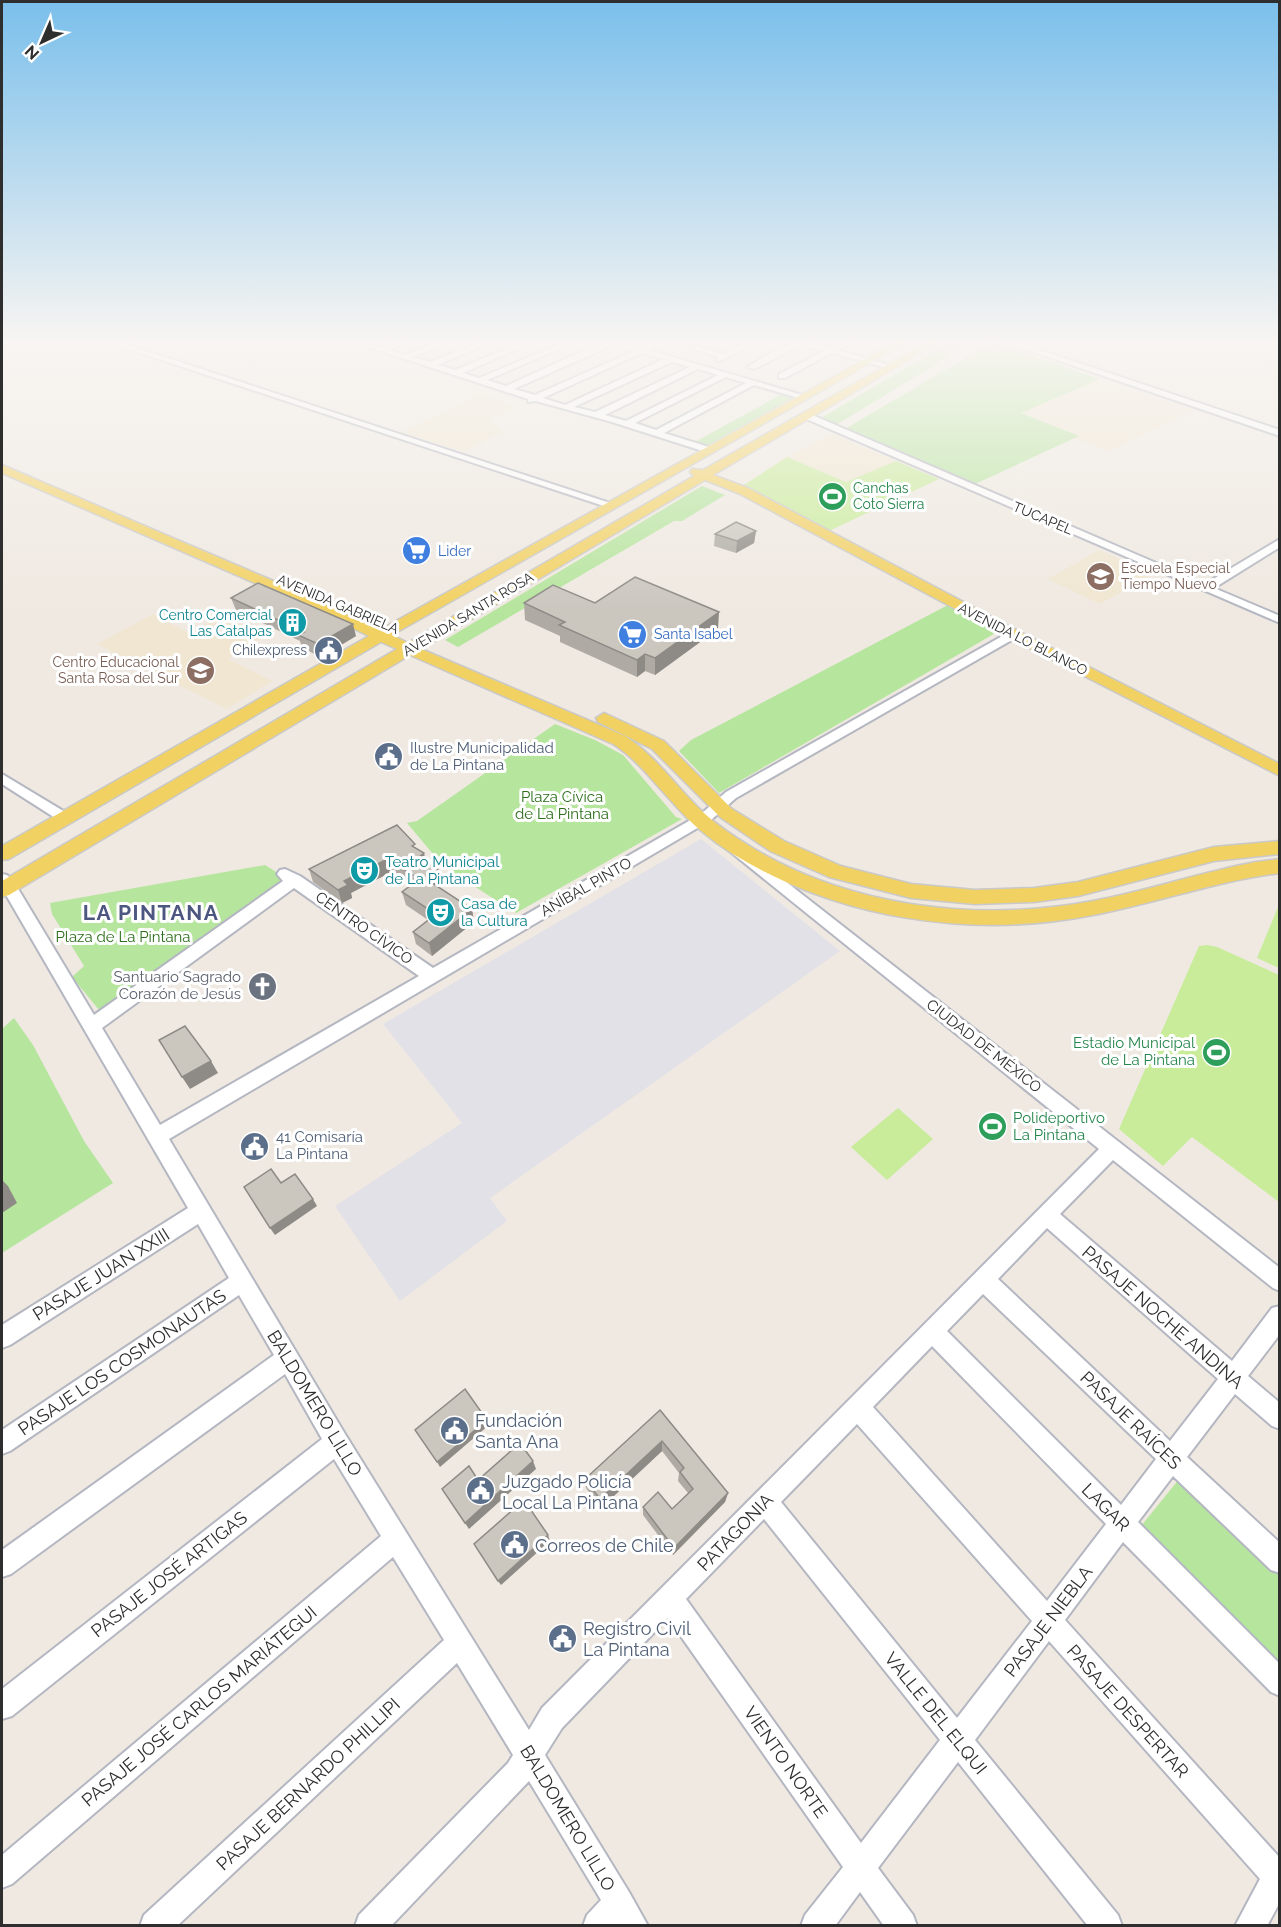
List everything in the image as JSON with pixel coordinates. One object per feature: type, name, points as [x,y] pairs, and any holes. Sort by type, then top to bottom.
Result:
[{"type":"main road","name":"AVENIDA SANTA ROSA","points":[[2,855],[388,632],[744,431]]},
{"type":"main road","name":"AVENIDA SANTA ROSA","points":[[4,885],[781,431]]},
{"type":"main road","name":"AVENIDA GABRIELA","points":[[2,462],[388,632],[648,739],[672,757],[718,807],[761,837],[825,868],[911,891],[995,897],[1057,893],[1214,854],[1280,847]]},
{"type":"main road","name":"AVENIDA GABRIELA","points":[[2,469],[292,594],[388,632]]},
{"type":"main road","name":"AVENIDA LO BLANCO","points":[[676,469],[768,505],[1280,771]]},
{"type":"main road","name":"AVENIDA GABRIELA","points":[[416,644],[626,744],[646,759],[679,799],[700,820],[726,840],[774,867],[826,888],[874,903],[924,912],[1005,918],[1073,912],[1225,874],[1280,867]]},
{"type":"main road","points":[[825,868],[829,879],[826,888]]},
{"type":"main road","points":[[1142,872],[1160,891]]},
{"type":"street","points":[[382,431],[611,506]]},
{"type":"street","points":[[650,431],[709,450]]},
{"type":"street","points":[[657,433],[661,431]]},
{"type":"street","name":"TUCAPEL","points":[[842,431],[1280,620]]},
{"type":"street","points":[[1206,588],[1280,542]]},
{"type":"street","name":"ANÍBAL PINTO","points":[[157,1136],[700,820],[731,795],[1013,634]]},
{"type":"street","points":[[2,778],[65,818]]},
{"type":"street","name":"CIUDAD DE MÉXICO","points":[[726,840],[747,861],[787,893],[828,922],[1280,1281]]},
{"type":"street","name":"CENTRO CÍVICO","points":[[92,1026],[290,877],[432,976]]},
{"type":"street","name":"BALDOMERO LILLO","points":[[4,885],[92,1026],[337,1442],[626,1914]]},
{"type":"street","points":[[826,888],[821,898],[820,909],[828,922]]},
{"type":"street","name":"PATAGONIA","points":[[370,1926],[518,1773],[552,1718],[1112,1148]]},
{"type":"street","name":"PASAJE JUAN XXIII","points":[[2,1337],[201,1211]]},
{"type":"street","name":"PASAJE NOCHE ANDINA","points":[[1046,1215],[1280,1418]]},
{"type":"street","name":"PASAJE RAÍCES","points":[[983,1279],[1280,1561]]},
{"type":"street","name":"PASAJE LOS COSMONAUTAS","points":[[2,1443],[242,1281]]},
{"type":"street","name":"PASAJE NIEBLA","points":[[816,1926],[1280,1316]]},
{"type":"street","name":"LAGAR","points":[[932,1331],[1280,1683]]},
{"type":"street","points":[[2,1565],[288,1358]]},
{"type":"street","name":"PASAJE DESPERTAR","points":[[857,1407],[1279,1877]]},
{"type":"street","name":"PASAJE JOSÉ ARTIGAS","points":[[2,1706],[337,1442]]},
{"type":"street","name":"VALLE DEL ELQUI","points":[[765,1501],[1107,1926]]},
{"type":"street","name":"PASAJE JOSÉ CARLOS MARIÁTEGUI","points":[[2,1874],[396,1539]]},
{"type":"street","name":"VIENTO NORTE","points":[[670,1598],[902,1926]]},
{"type":"street","name":"PASAJE BERNARDO PHILLIPI","points":[[154,1926],[461,1642]]},
{"type":"street","points":[[1250,1926],[1279,1877]]},
{"type":"street","points":[[598,1926],[626,1914]]},
{"type":"shaded area","points":[[501,431],[502,432],[464,452],[402,432]]},
{"type":"shaded area","points":[[1067,431],[1151,431],[1109,451],[1074,438],[1078,435]]},
{"type":"shaded area","points":[[833,434],[896,461],[846,482],[787,457]]},
{"type":"shaded area","name":"Escuela Especial Tiempo Nuevo","points":[[1099,550],[1153,574],[1100,604],[1048,579]]},
{"type":"shaded area","name":"Centro Educacional Santa Rosa del Sur","points":[[153,614],[190,634],[222,615],[265,636],[228,659],[272,681],[227,709],[97,644]]},
{"type":"shaded area","points":[[701,839],[840,951],[490,1198],[507,1221],[400,1301],[335,1206],[462,1123],[383,1024]]},
{"type":"green space","points":[[715,431],[737,431],[707,447],[693,443]]},
{"type":"green space","points":[[850,431],[1066,431],[1079,436],[975,484]]},
{"type":"green space","name":"Canchas Coto Sierra","points":[[787,457],[846,482],[896,461],[939,479],[829,531],[741,487]]},
{"type":"green space","points":[[702,486],[725,495],[682,521],[674,521],[458,647],[445,640]]},
{"type":"green space","points":[[948,605],[999,631],[719,793],[679,751],[691,740]]},
{"type":"green space","name":"Plaza Cívica de La Pintana","points":[[555,724],[595,740],[623,755],[676,817],[682,819],[516,913],[443,866],[407,823],[417,821]]},
{"type":"green space","name":"Plaza de La Pintana","points":[[265,865],[286,878],[99,1010],[72,977],[84,966],[52,914],[50,903]]},
{"type":"green space","points":[[1278,907],[1280,908],[1279,968],[1257,958]]},
{"type":"green space","name":"Estadio Municipal de La Pintana","points":[[1199,946],[1217,947],[1279,975],[1279,1202],[1192,1137],[1163,1166],[1119,1129]]},
{"type":"green space","points":[[14,1018],[33,1045],[84,1141],[113,1183],[2,1253],[2,1029]]},
{"type":"green space","points":[[898,1108],[933,1139],[887,1180],[851,1147]]},
{"type":"green space","points":[[1180,1478],[1279,1576],[1279,1663],[1141,1526]]},
{"type":"building","points":[[736,522],[756,531],[737,541],[715,534]]},
{"type":"building","name":"Santa Isabel","points":[[635,577],[719,612],[655,658],[645,654],[637,660],[559,625],[565,622],[524,603],[553,585],[595,603]]},
{"type":"building","points":[[258,583],[353,624],[318,644],[298,635],[304,632],[231,598]]},
{"type":"building","points":[[397,825],[415,844],[412,846],[424,853],[419,857],[438,870],[426,879],[472,909],[429,943],[413,932],[436,914],[402,892],[419,879],[387,859],[344,881],[348,885],[338,890],[309,869]]},
{"type":"building","points":[[185,1026],[211,1061],[182,1077],[159,1040]]},
{"type":"building","points":[[271,1169],[281,1183],[295,1174],[313,1199],[270,1228],[244,1187]]},
{"type":"building","name":"Fundación Santa Ana","points":[[465,1389],[487,1420],[437,1462],[415,1430]]},
{"type":"building","points":[[660,1410],[728,1493],[674,1548],[643,1507],[658,1492],[672,1509],[693,1489],[680,1472],[684,1468],[662,1441],[600,1499],[585,1479]]},
{"type":"building","name":"Juzgado Policía Local La Pintana","points":[[520,1443],[533,1461],[465,1523],[442,1489],[469,1466],[478,1480]]},
{"type":"building","name":"Correos de Chile","points":[[524,1500],[548,1535],[498,1581],[474,1544]]},
{"type":"place","name":"Canchas Coto Sierra","points":[[832,496]]},
{"type":"place","name":"Lider","points":[[417,551]]},
{"type":"place","name":"Escuela Especial Tiempo Nuevo","points":[[1100,576]]},
{"type":"place","name":"Centro Comercial Las Catalpas","points":[[293,623]]},
{"type":"place","name":"Santa Isabel","points":[[633,634]]},
{"type":"place","name":"Chilexpress","points":[[328,650]]},
{"type":"place","name":"Centro Educacional Santa Rosa del Sur","points":[[200,670]]},
{"type":"place","name":"Ilustre Municipalidad de La Pintana","points":[[389,757]]},
{"type":"place","name":"Teatro Municipal de La Pintana","points":[[364,871]]},
{"type":"place","name":"Casa de la Cultura","points":[[440,913]]},
{"type":"place","name":"Santuario Sagrado Corazón de Jesús","points":[[262,986]]},
{"type":"place","name":"Estadio Municipal de La Pintana","points":[[1216,1052]]},
{"type":"place","name":"Polideportivo La Pintana","points":[[992,1127]]},
{"type":"place","name":"41 Comisaría La Pintana","points":[[255,1146]]},
{"type":"place","name":"Fundación Santa Ana","points":[[454,1430]]},
{"type":"place","name":"Juzgado Policía Local La Pintana","points":[[481,1491]]},
{"type":"place","name":"Correos de Chile","points":[[514,1545]]},
{"type":"place","name":"Registro Civil La Pintana","points":[[562,1638]]},
{"type":"district","name":"LA PINTANA","points":[[151,912]]}]
